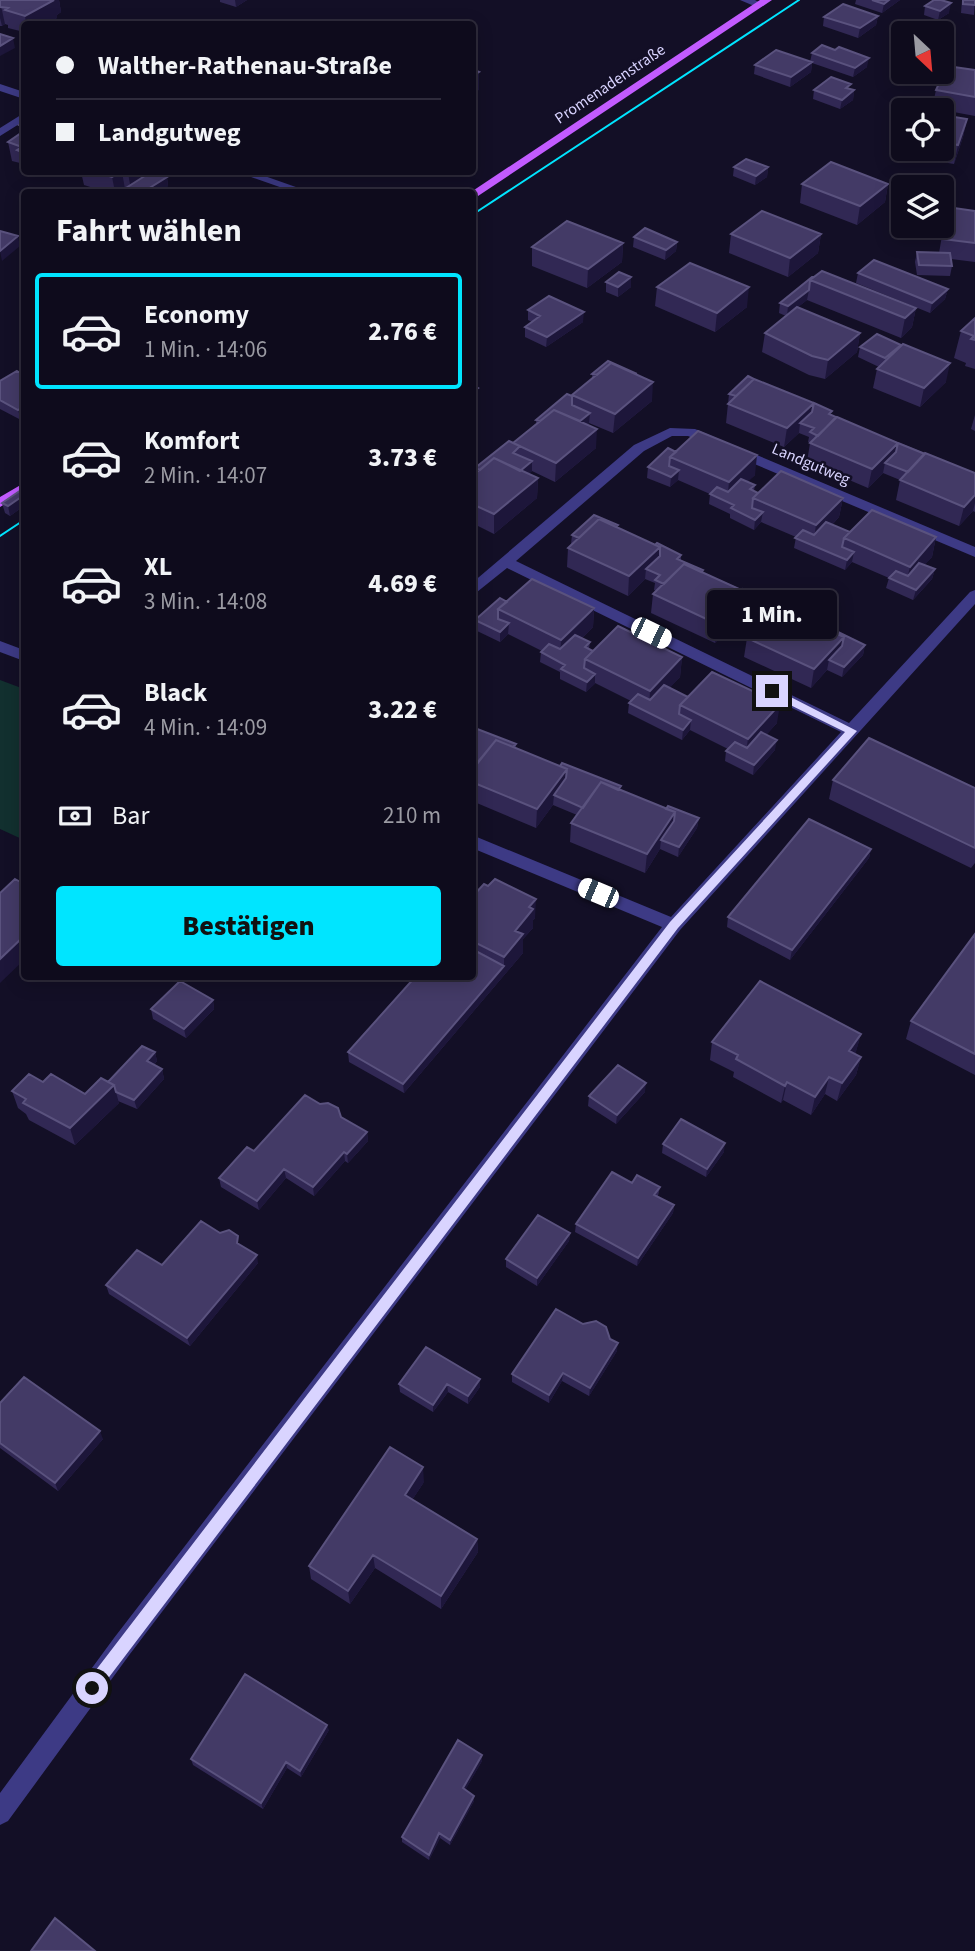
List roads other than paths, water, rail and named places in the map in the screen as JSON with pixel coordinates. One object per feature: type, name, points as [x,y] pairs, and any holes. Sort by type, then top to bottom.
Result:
[{"type":"main road","name":"Promenadenstraße","points":[[476,194],[763,3]]},
{"type":"main road","points":[[0,503],[21,489]]},
{"type":"street","points":[[745,0],[763,3]]},
{"type":"street","points":[[0,87],[21,95]]},
{"type":"street","points":[[0,133],[21,118]]},
{"type":"street","points":[[252,175],[295,189]]},
{"type":"street","name":"Landgutweg","points":[[476,588],[639,448],[670,432],[690,432],[975,552]]},
{"type":"street","points":[[506,562],[852,731]]},
{"type":"street","points":[[0,1813],[122,1646],[674,925],[975,596]]},
{"type":"street","points":[[0,646],[21,655]]},
{"type":"street","points":[[476,843],[674,925]]},
{"type":"tram line","points":[[476,212],[799,0]]},
{"type":"tram line","points":[[0,536],[21,522]]}]
